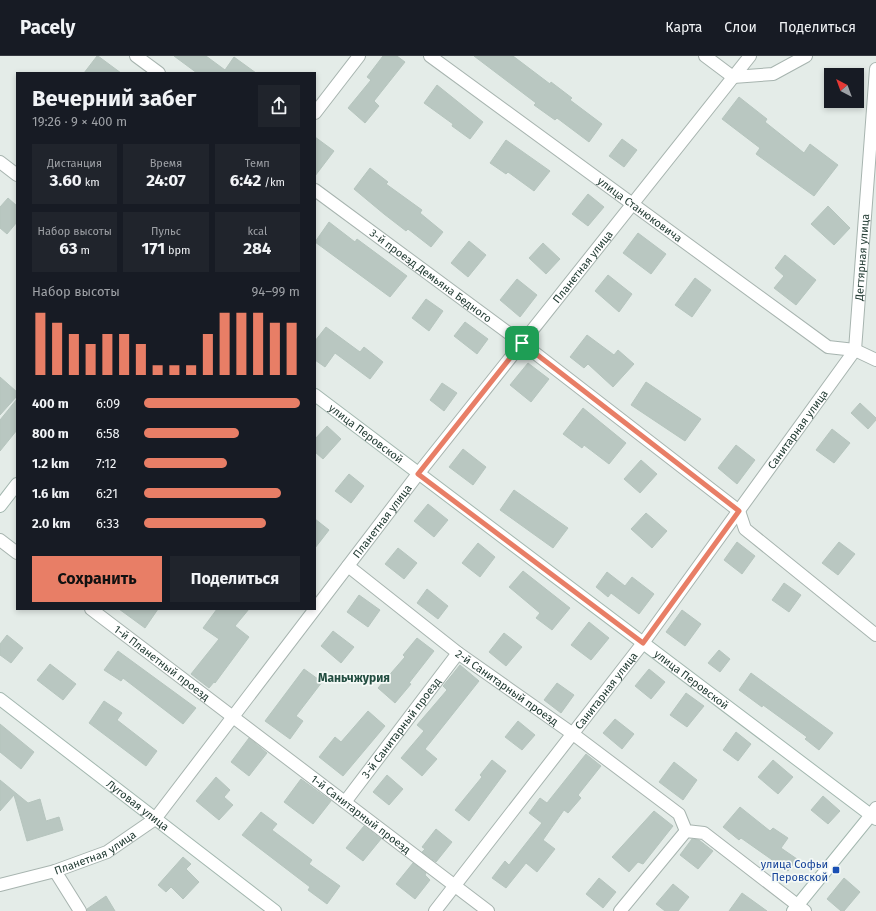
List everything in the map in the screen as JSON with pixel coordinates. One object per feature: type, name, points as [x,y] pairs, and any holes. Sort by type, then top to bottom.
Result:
[{"type":"street","points":[[136,56],[158,72]]},
{"type":"street","points":[[316,112],[360,56]]},
{"type":"street","name":"улица Станюковича","points":[[430,56],[828,347],[855,350],[876,360]]},
{"type":"street","points":[[705,56],[733,77],[773,74],[806,56]]},
{"type":"street","name":"Планетная улица","points":[[316,608],[418,474],[750,56]]},
{"type":"street","name":"Дегтярная улица","points":[[855,350],[876,69]]},
{"type":"street","points":[[0,162],[16,174]]},
{"type":"street","name":"3-й проезд Демьяна Бедного","points":[[316,191],[522,343],[739,511]]},
{"type":"street","name":"Санитарная улица","points":[[435,911],[643,643],[855,350]]},
{"type":"street","name":"улица Перовской","points":[[316,396],[643,643],[874,814]]},
{"type":"street","points":[[0,506],[16,485]]},
{"type":"street","points":[[739,511],[745,529],[876,635]]},
{"type":"street","points":[[0,540],[16,552]]},
{"type":"street","name":"2-й Санитарный проезд","points":[[348,566],[458,653],[573,734],[679,814],[686,831]]},
{"type":"street","name":"1-й Планетный проезд","points":[[94,610],[234,716]]},
{"type":"street","name":"Планетная улица","points":[[0,885],[55,871],[107,852],[155,818],[315,610]]},
{"type":"street","name":"3-й Санитарный проезд","points":[[345,802],[458,653]]},
{"type":"street","name":"Луговая улица","points":[[0,699],[275,911]]},
{"type":"street","name":"1-й Санитарный проезд","points":[[234,716],[488,911]]},
{"type":"street","points":[[620,911],[686,831],[704,833],[798,909],[874,814]]},
{"type":"street","points":[[55,871],[80,911]]},
{"type":"building","points":[[98,56],[120,72],[85,72]]},
{"type":"building","points":[[174,56],[206,56],[225,70],[234,57],[255,72],[196,72]]},
{"type":"building","points":[[383,56],[397,56],[405,62],[374,101],[379,106],[365,123],[348,108],[371,80],[367,77]]},
{"type":"building","points":[[474,56],[513,56],[550,84],[551,82],[572,98],[570,100],[602,124],[589,142],[557,118],[555,120],[534,105],[536,103]]},
{"type":"building","points":[[437,85],[483,122],[470,139],[452,126],[453,124],[424,103]]},
{"type":"building","points":[[739,97],[767,119],[765,122],[804,153],[810,144],[838,165],[814,196],[756,154],[760,148],[722,119]]},
{"type":"building","points":[[316,138],[334,151],[316,175]]},
{"type":"building","points":[[622,139],[637,150],[624,167],[609,156]]},
{"type":"building","points":[[506,140],[550,171],[534,191],[508,172],[506,174],[490,163]]},
{"type":"building","points":[[370,168],[388,182],[386,184],[422,210],[420,213],[443,232],[431,247],[408,229],[406,231],[354,189]]},
{"type":"building","points":[[588,194],[604,207],[588,226],[572,214]]},
{"type":"building","points":[[8,198],[16,205],[16,223],[7,234],[0,228],[0,207]]},
{"type":"building","points":[[828,206],[850,228],[834,245],[811,224]]},
{"type":"building","points":[[329,222],[355,242],[357,239],[407,276],[390,297],[316,243]]},
{"type":"building","points":[[638,233],[666,254],[651,274],[623,253]]},
{"type":"building","points":[[469,241],[486,255],[468,277],[451,263]]},
{"type":"building","points":[[543,243],[560,259],[546,274],[529,258]]},
{"type":"building","points":[[785,255],[816,280],[796,305],[774,288],[784,276],[775,268]]},
{"type":"building","points":[[608,275],[632,294],[619,312],[595,291]]},
{"type":"building","points":[[695,278],[711,290],[692,317],[675,305]]},
{"type":"building","points":[[517,279],[537,295],[520,317],[500,300]]},
{"type":"building","points":[[426,299],[443,311],[429,331],[412,318]]},
{"type":"building","points":[[465,322],[488,339],[477,354],[454,336]]},
{"type":"building","points":[[326,327],[360,352],[364,347],[383,362],[370,379],[335,353],[325,367],[316,361],[316,340]]},
{"type":"building","points":[[587,335],[614,355],[618,350],[634,364],[613,387],[588,364],[584,368],[570,357]]},
{"type":"building","points":[[528,363],[549,379],[531,402],[510,385]]},
{"type":"building","points":[[0,377],[16,391],[16,397],[0,415]]},
{"type":"building","points":[[646,382],[701,419],[685,441],[631,405]]},
{"type":"building","points":[[442,383],[457,393],[444,411],[430,400]]},
{"type":"building","points":[[16,400],[16,431],[0,451],[0,420]]},
{"type":"building","points":[[860,403],[876,418],[868,429],[851,413]]},
{"type":"building","points":[[583,408],[626,443],[609,464],[584,445],[582,448],[563,434]]},
{"type":"building","points":[[327,426],[341,439],[323,459],[316,453],[316,438]]},
{"type":"building","points":[[832,429],[850,443],[834,463],[816,450]]},
{"type":"building","points":[[736,445],[755,460],[737,484],[718,468]]},
{"type":"building","points":[[463,449],[486,467],[473,485],[449,467]]},
{"type":"building","points":[[641,460],[657,474],[640,493],[624,479]]},
{"type":"building","points":[[349,474],[364,486],[351,503],[335,491]]},
{"type":"building","points":[[514,490],[568,528],[553,548],[500,510]]},
{"type":"building","points":[[428,504],[448,520],[434,537],[414,521]]},
{"type":"building","points":[[646,513],[667,531],[652,548],[631,529]]},
{"type":"building","points":[[316,520],[329,530],[316,547]]},
{"type":"building","points":[[737,542],[755,556],[742,574],[724,560]]},
{"type":"building","points":[[839,542],[855,554],[838,575],[822,563]]},
{"type":"building","points":[[478,543],[495,557],[480,577],[462,563]]},
{"type":"building","points":[[398,548],[417,563],[404,579],[385,564]]},
{"type":"building","points":[[523,571],[570,608],[552,630],[536,618],[540,613],[509,587]]},
{"type":"building","points":[[607,572],[625,586],[632,577],[654,594],[639,614],[611,593],[608,597],[596,587]]},
{"type":"building","points":[[784,583],[801,595],[789,612],[772,600]]},
{"type":"building","points":[[427,589],[448,606],[438,619],[417,603]]},
{"type":"building","points":[[359,595],[380,610],[368,627],[347,612]]},
{"type":"building","points":[[120,610],[157,610],[145,628]]},
{"type":"building","points":[[216,610],[248,610],[235,626],[249,637],[215,683],[214,682],[209,688],[191,674],[219,639],[203,628]]},
{"type":"building","points":[[682,610],[701,624],[685,646],[666,632]]},
{"type":"building","points":[[589,622],[609,638],[591,660],[571,645]]},
{"type":"building","points":[[333,631],[354,647],[341,663],[321,646]]},
{"type":"building","points":[[504,633],[522,647],[506,666],[489,652]]},
{"type":"building","points":[[7,635],[23,648],[11,663],[0,655],[0,644]]},
{"type":"building","points":[[417,638],[434,651],[409,683],[411,684],[395,703],[378,688],[405,657],[403,655]]},
{"type":"building","points":[[719,650],[730,659],[720,672],[708,663]]},
{"type":"building","points":[[118,651],[196,708],[183,724],[123,678],[121,681],[104,670]]},
{"type":"building","points":[[50,664],[76,684],[63,700],[37,680]]},
{"type":"building","points":[[460,665],[479,681],[425,749],[437,759],[422,776],[401,758],[424,731],[417,725],[447,690],[443,686]]},
{"type":"building","points":[[304,669],[322,682],[296,716],[303,721],[290,739],[265,721]]},
{"type":"building","points":[[649,669],[665,682],[651,699],[635,686]]},
{"type":"building","points":[[751,673],[833,733],[819,750],[805,739],[807,737],[763,705],[762,707],[739,690]]},
{"type":"building","points":[[557,683],[574,695],[561,713],[544,700]]},
{"type":"building","points":[[686,693],[704,706],[687,727],[670,715]]},
{"type":"building","points":[[104,701],[122,713],[117,720],[157,751],[146,766],[89,723]]},
{"type":"building","points":[[368,711],[385,726],[343,776],[319,757],[335,737],[341,742]]},
{"type":"building","points":[[615,719],[634,734],[622,749],[603,733]]},
{"type":"building","points":[[518,721],[535,735],[522,750],[505,737]]},
{"type":"building","points":[[0,724],[34,752],[21,769],[0,752]]},
{"type":"building","points":[[736,732],[751,744],[738,761],[723,750]]},
{"type":"building","points":[[249,738],[267,753],[249,776],[231,762]]},
{"type":"building","points":[[586,754],[601,766],[578,795],[581,798],[568,813],[564,810],[543,840],[555,849],[537,872],[526,863],[506,888],[492,878],[505,861],[509,865],[542,823],[529,813],[540,798],[547,803]]},
{"type":"building","points":[[492,760],[506,771],[469,821],[455,810],[482,777],[480,775]]},
{"type":"building","points":[[773,760],[793,777],[778,794],[758,777]]},
{"type":"building","points":[[674,762],[697,780],[683,800],[659,782]]},
{"type":"building","points":[[387,775],[403,789],[389,805],[373,792]]},
{"type":"building","points":[[216,777],[230,790],[224,797],[233,805],[219,820],[196,801]]},
{"type":"building","points":[[301,779],[331,801],[313,824],[284,802]]},
{"type":"building","points":[[0,780],[28,803],[40,799],[46,821],[59,817],[63,830],[27,841],[14,795],[0,811]]},
{"type":"building","points":[[823,796],[840,811],[828,824],[811,810]]},
{"type":"building","points":[[740,807],[770,831],[773,828],[788,838],[781,848],[797,859],[788,871],[741,838],[739,840],[723,827]]},
{"type":"building","points":[[654,811],[673,826],[643,864],[638,862],[629,872],[612,857]]},
{"type":"building","points":[[261,812],[277,824],[272,830],[312,860],[309,864],[340,886],[327,904],[308,890],[310,887],[242,835]]},
{"type":"building","points":[[364,826],[381,839],[363,861],[346,848]]},
{"type":"building","points":[[436,829],[452,842],[436,862],[422,852],[425,849],[422,847]]},
{"type":"building","points":[[692,839],[699,840],[713,851],[698,869],[680,855]]},
{"type":"building","points":[[183,857],[191,864],[186,869],[199,882],[183,899],[171,887],[166,892],[158,885]]},
{"type":"building","points":[[413,863],[426,873],[425,875],[430,880],[415,899],[396,884]]},
{"type":"building","points":[[599,878],[616,892],[603,908],[586,894]]},
{"type":"building","points":[[844,878],[860,892],[844,911],[841,911],[827,899]]},
{"type":"building","points":[[673,884],[689,897],[678,911],[665,911],[656,904]]},
{"type":"building","points":[[742,893],[767,911],[729,911]]},
{"type":"building","points":[[106,896],[115,911],[87,911],[87,909]]},
{"type":"place","name":"улица Софьи Перовской","points":[[836,870]]},
{"type":"district","name":"Маньчжурия","points":[[354,678]]},
{"type":"route","points":[[522,343],[739,511],[643,643],[418,474],[522,343]]}]
